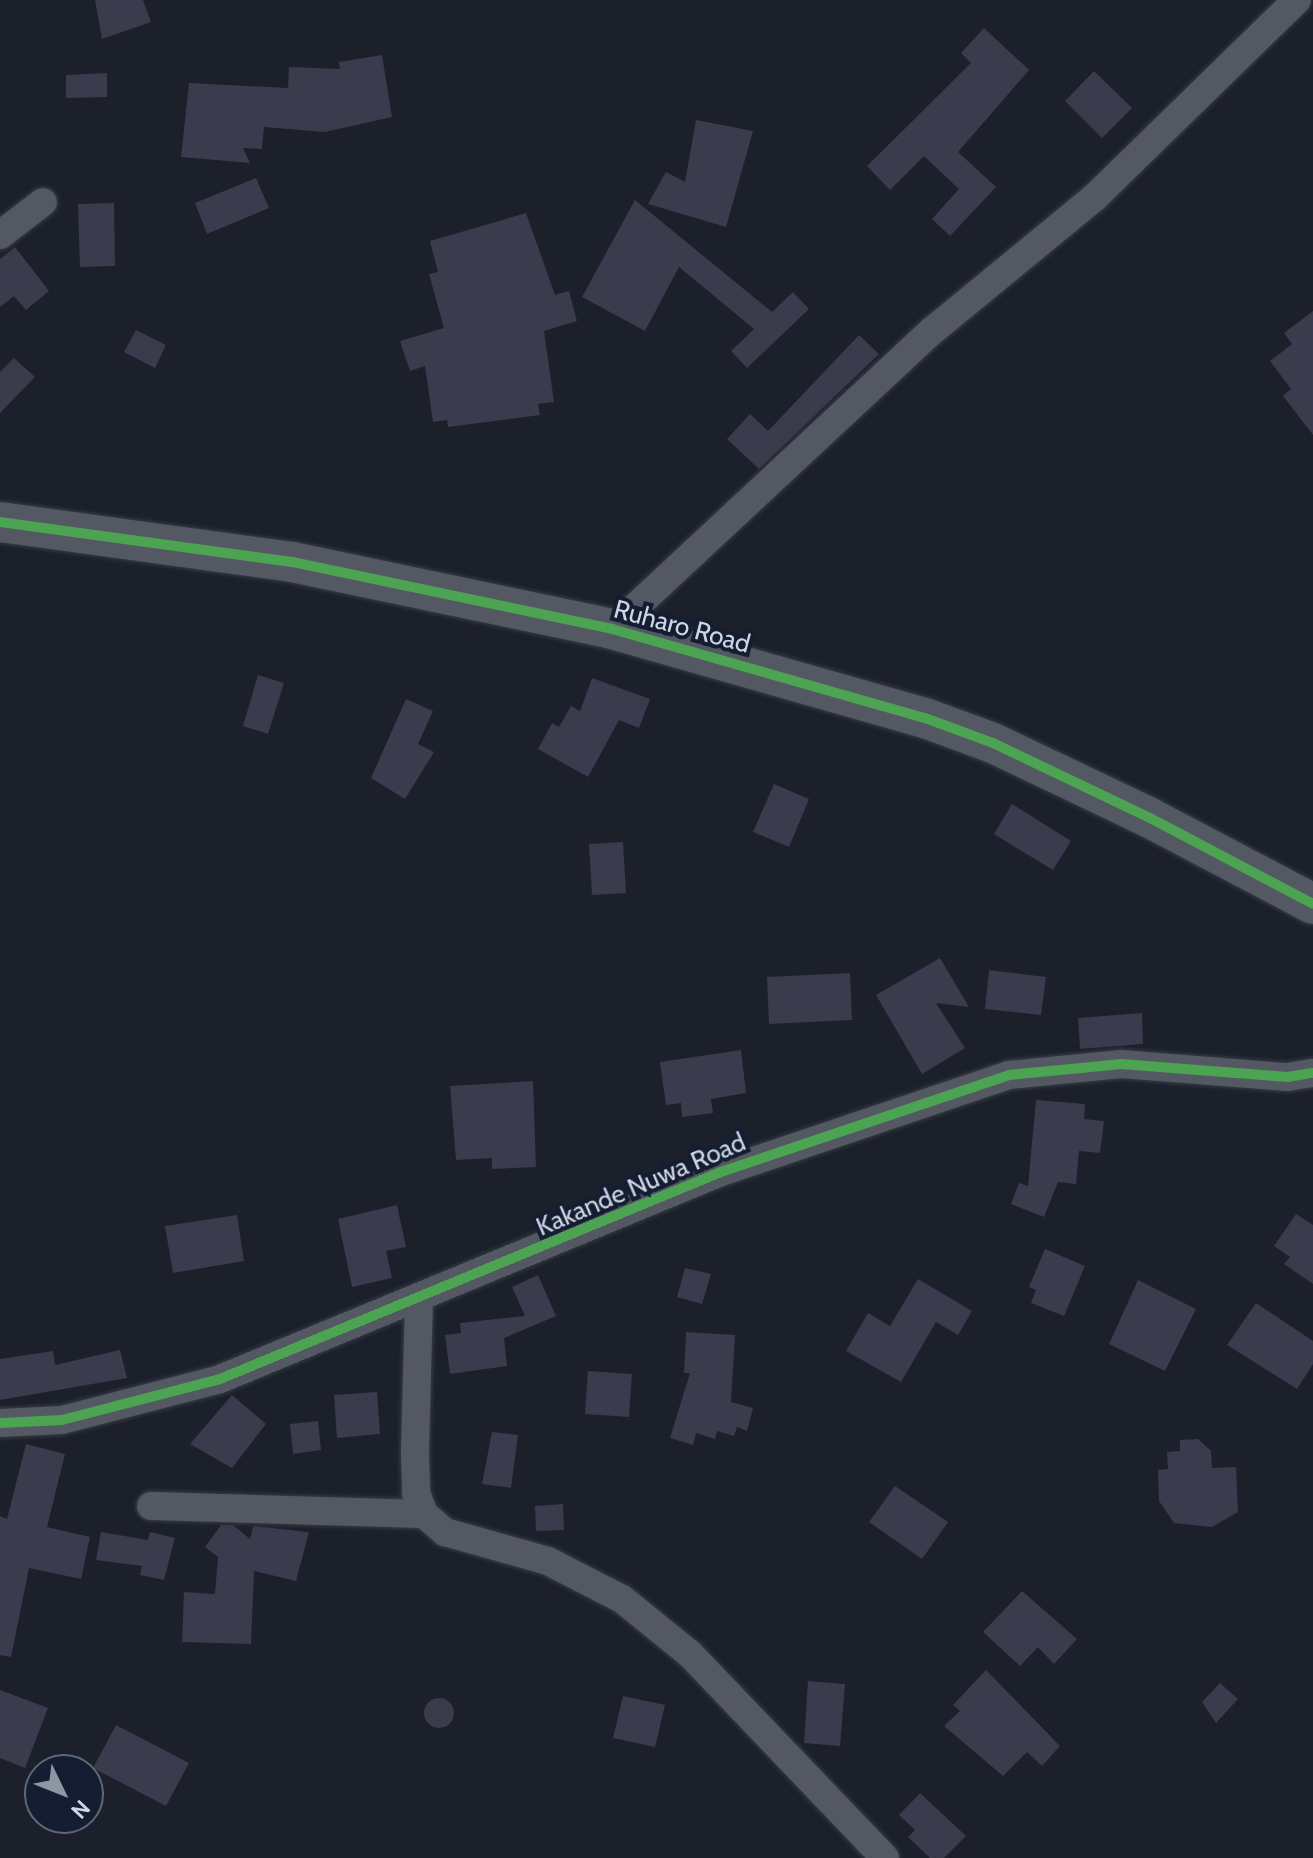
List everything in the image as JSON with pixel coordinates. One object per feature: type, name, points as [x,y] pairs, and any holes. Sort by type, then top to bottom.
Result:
[{"type":"street","points":[[612,629],[932,331],[1095,197],[1297,0]]},
{"type":"street","points":[[0,235],[43,202]]},
{"type":"street","name":"Ruharo Road","points":[[0,522],[292,562],[612,629],[925,718],[993,743],[1313,904]]},
{"type":"street","name":"Kakande Nuwa Road","points":[[0,1423],[62,1420],[168,1396],[419,1299],[721,1172],[1009,1075],[1121,1064],[1287,1077],[1313,1073]]},
{"type":"street","points":[[419,1299],[416,1481],[424,1514],[445,1532],[548,1561],[622,1599],[690,1654],[885,1858]]},
{"type":"street","points":[[151,1506],[424,1514]]},
{"type":"building","points":[[95,0],[143,0],[151,22],[102,39]]},
{"type":"building","points":[[984,28],[1029,70],[958,152],[996,187],[950,236],[932,219],[959,189],[924,156],[890,190],[867,166],[971,63],[961,53]]},
{"type":"building","points":[[382,55],[392,117],[325,132],[264,127],[262,149],[243,148],[250,163],[181,157],[189,83],[288,88],[289,67],[340,69],[339,62]]},
{"type":"building","points":[[1094,71],[1132,108],[1102,138],[1065,101]]},
{"type":"building","points":[[107,73],[107,97],[66,98],[66,75]]},
{"type":"building","points":[[696,120],[753,131],[726,227],[648,204],[666,172],[685,182]]},
{"type":"building","points":[[256,178],[269,208],[207,234],[195,203]]},
{"type":"building","points":[[635,200],[772,312],[793,292],[809,309],[747,368],[731,351],[754,329],[679,267],[645,331],[582,297]]},
{"type":"building","points":[[114,203],[115,266],[80,267],[78,204]]},
{"type":"building","points":[[526,213],[555,295],[569,291],[577,321],[544,331],[554,402],[538,404],[540,415],[448,427],[447,420],[433,422],[425,366],[410,371],[400,341],[444,328],[429,274],[438,272],[430,241]]},
{"type":"building","points":[[15,247],[49,291],[26,310],[14,296],[0,307],[0,259]]},
{"type":"building","points":[[1313,311],[1313,435],[1283,396],[1291,389],[1270,361],[1292,344],[1284,333]]},
{"type":"building","points":[[136,330],[166,345],[155,368],[124,352]]},
{"type":"building","points":[[859,335],[879,354],[759,469],[727,439],[750,414],[768,431]]},
{"type":"building","points":[[14,358],[35,377],[0,413],[0,372]]},
{"type":"building","points":[[258,675],[284,683],[268,734],[243,726]]},
{"type":"building","points":[[592,678],[650,699],[639,728],[619,720],[588,777],[538,749],[552,723],[559,727],[571,706],[580,711]]},
{"type":"building","points":[[406,699],[433,711],[418,744],[434,752],[405,799],[371,778]]},
{"type":"building","points":[[774,784],[809,799],[789,847],[753,832]]},
{"type":"building","points":[[1012,804],[1071,841],[1053,870],[994,834]]},
{"type":"building","points":[[623,842],[626,893],[592,895],[589,844]]},
{"type":"building","points":[[940,958],[969,1007],[936,1003],[965,1048],[922,1074],[876,995]]},
{"type":"building","points":[[989,970],[1046,977],[1041,1015],[985,1009]]},
{"type":"building","points":[[850,973],[852,1020],[769,1024],[767,977]]},
{"type":"building","points":[[1142,1013],[1143,1044],[1080,1049],[1078,1018]]},
{"type":"building","points":[[741,1050],[746,1093],[711,1099],[713,1113],[682,1117],[681,1103],[666,1105],[660,1062]]},
{"type":"building","points":[[533,1081],[536,1167],[492,1169],[492,1158],[456,1160],[450,1086]]},
{"type":"building","points":[[1036,1100],[1085,1104],[1084,1119],[1104,1121],[1100,1153],[1079,1151],[1076,1184],[1058,1182],[1044,1217],[1011,1204],[1019,1183],[1028,1186]]},
{"type":"building","points":[[397,1205],[406,1247],[386,1251],[392,1278],[352,1287],[338,1219]]},
{"type":"building","points":[[1296,1214],[1313,1225],[1313,1284],[1284,1264],[1290,1257],[1274,1246]]},
{"type":"building","points":[[237,1215],[244,1261],[173,1273],[165,1226]]},
{"type":"building","points":[[1045,1249],[1085,1266],[1064,1316],[1031,1303],[1036,1290],[1029,1287]]},
{"type":"building","points":[[685,1268],[711,1274],[702,1304],[677,1297]]},
{"type":"building","points":[[538,1275],[556,1316],[504,1338],[507,1366],[450,1374],[445,1335],[461,1333],[460,1323],[525,1316],[512,1287]]},
{"type":"building","points":[[918,1279],[972,1311],[958,1335],[936,1322],[901,1382],[846,1351],[868,1313],[890,1326]]},
{"type":"building","points":[[1138,1280],[1196,1309],[1165,1371],[1109,1344]]},
{"type":"building","points":[[1256,1303],[1313,1341],[1313,1364],[1297,1389],[1227,1345]]},
{"type":"building","points":[[686,1332],[735,1335],[731,1402],[753,1408],[747,1431],[737,1427],[734,1436],[717,1431],[715,1439],[696,1433],[693,1445],[670,1438],[690,1373],[684,1373]]},
{"type":"building","points":[[120,1350],[127,1378],[0,1400],[0,1359],[53,1351],[55,1365]]},
{"type":"building","points":[[588,1371],[632,1374],[629,1417],[585,1414]]},
{"type":"building","points":[[377,1392],[380,1434],[337,1438],[334,1395]]},
{"type":"building","points":[[232,1395],[266,1424],[232,1468],[190,1444]]},
{"type":"building","points":[[318,1421],[321,1450],[293,1454],[290,1424]]},
{"type":"building","points":[[492,1432],[518,1435],[511,1488],[482,1484]]},
{"type":"building","points":[[1198,1439],[1211,1451],[1212,1468],[1236,1467],[1238,1512],[1212,1527],[1174,1523],[1159,1501],[1158,1470],[1168,1469],[1167,1452],[1180,1451],[1180,1440]]},
{"type":"building","points":[[26,1444],[65,1454],[47,1527],[90,1537],[81,1579],[29,1568],[11,1657],[0,1655],[0,1516],[7,1519]]},
{"type":"building","points":[[895,1486],[948,1522],[922,1559],[869,1522]]},
{"type":"building","points":[[563,1504],[564,1530],[536,1531],[535,1506]]},
{"type":"building","points":[[221,1525],[233,1525],[250,1539],[253,1526],[309,1532],[296,1581],[254,1571],[251,1644],[182,1642],[184,1592],[215,1594],[218,1557],[205,1547]]},
{"type":"building","points":[[101,1532],[148,1540],[150,1532],[175,1538],[164,1580],[140,1575],[142,1566],[96,1560]]},
{"type":"building","points":[[1022,1591],[1077,1639],[1054,1664],[1038,1647],[1020,1666],[983,1632]]},
{"type":"building","points":[[986,1670],[1060,1746],[1042,1766],[1027,1752],[1003,1776],[944,1726],[960,1711],[953,1705]]},
{"type":"building","points":[[808,1681],[845,1684],[840,1746],[804,1743]]},
{"type":"building","points":[[1220,1683],[1238,1699],[1216,1723],[1202,1702]]},
{"type":"building","points":[[0,1690],[48,1708],[30,1754],[24,1754],[24,1768],[0,1758]]},
{"type":"building","points":[[623,1696],[665,1705],[655,1747],[613,1738]]},
{"type":"building","points":[[439,1698],[450,1702],[454,1713],[450,1724],[439,1728],[428,1724],[424,1713],[428,1702]]},
{"type":"building","points":[[116,1725],[189,1763],[166,1806],[104,1774],[104,1754],[100,1754]]},
{"type":"building","points":[[920,1793],[966,1836],[944,1858],[930,1858],[908,1837],[915,1830],[899,1815]]},
{"type":"cycle path","points":[[0,522],[292,562],[612,629],[925,718],[993,743],[1150,818],[1313,904]]},
{"type":"cycle path","points":[[0,1423],[62,1420],[220,1379],[721,1172],[1009,1075],[1121,1064],[1287,1077],[1313,1073]]}]
